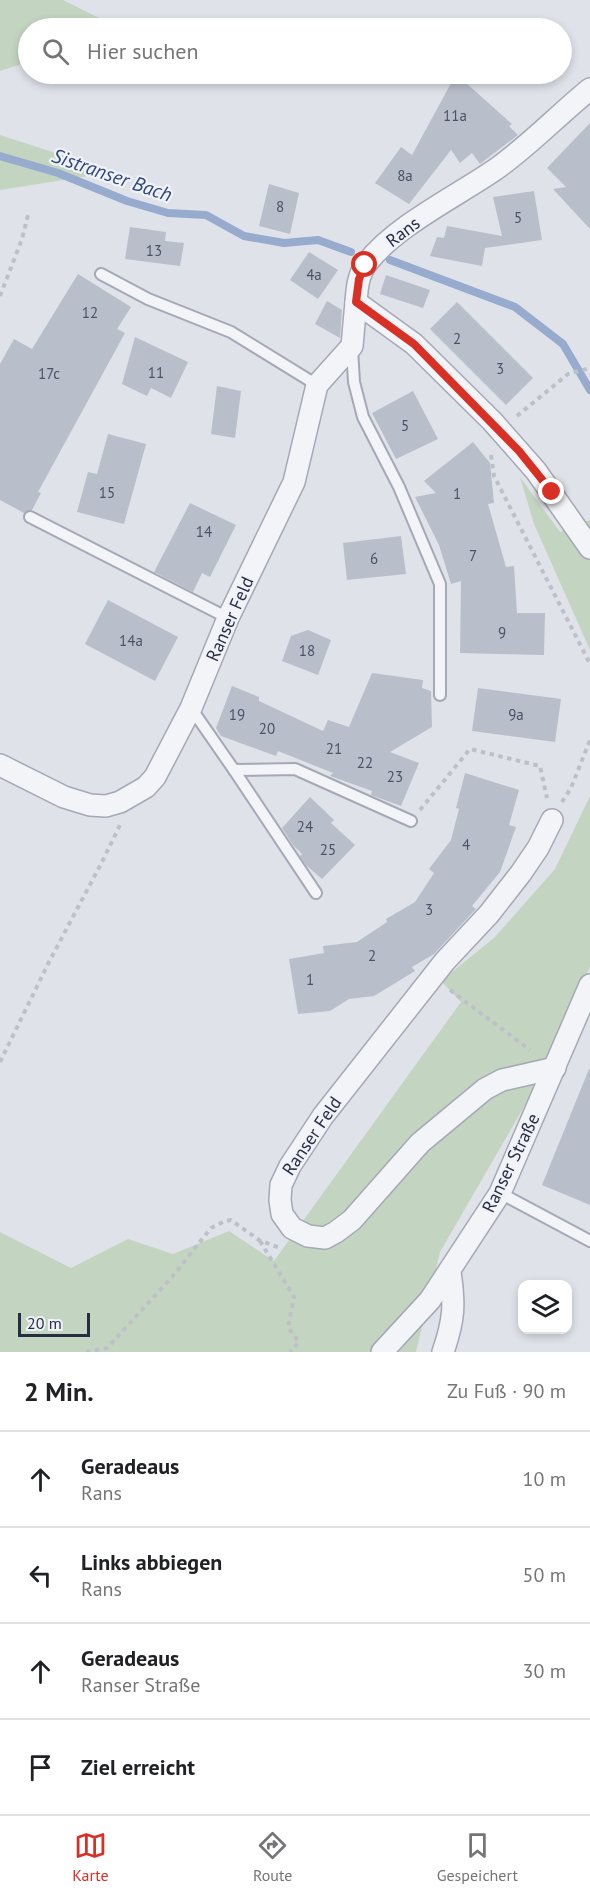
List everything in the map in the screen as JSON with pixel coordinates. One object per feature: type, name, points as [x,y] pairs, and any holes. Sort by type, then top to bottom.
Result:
[{"type":"street","name":"Rans","points":[[356,302],[359,279],[365,265],[375,253],[402,231],[495,170],[525,147],[590,89]]},
{"type":"street","points":[[352,346],[356,302]]},
{"type":"street","points":[[356,302],[414,344],[496,426],[546,485],[590,548]]},
{"type":"street","name":"Ranser Feld","points":[[0,765],[75,801],[90,805],[106,806],[120,802],[146,787],[155,777],[191,708],[228,618],[294,482],[317,384],[352,346]]},
{"type":"street","name":"Ranser Feld","points":[[552,819],[538,848],[521,873],[489,914],[445,961],[323,1116],[280,1185],[282,1214],[292,1228],[308,1236],[325,1238],[352,1220],[420,1143],[485,1089],[502,1080],[555,1068]]},
{"type":"street","name":"Ranser Straße","points":[[382,1352],[430,1300],[500,1194],[590,985]]},
{"type":"street","points":[[443,1352],[452,1327],[454,1311],[450,1272]]},
{"type":"lane","points":[[101,274],[148,299],[231,332],[317,384]]},
{"type":"lane","points":[[352,346],[354,382],[363,417],[399,487],[440,584],[440,695]]},
{"type":"lane","points":[[30,517],[228,618]]},
{"type":"lane","points":[[191,708],[316,893]]},
{"type":"lane","points":[[234,770],[296,769],[411,821]]},
{"type":"lane","points":[[500,1194],[590,1241]]},
{"type":"path","points":[[0,296],[22,239],[28,215]]},
{"type":"path","points":[[590,368],[568,374],[496,426],[491,455],[494,476],[590,664]]},
{"type":"path","points":[[552,819],[571,788],[590,740]]},
{"type":"path","points":[[411,821],[470,749],[540,766],[552,819]]},
{"type":"path","points":[[0,1062],[121,822],[120,802]]},
{"type":"path","points":[[432,977],[555,1068]]},
{"type":"path","points":[[86,1352],[107,1348],[172,1277],[211,1228],[231,1220],[259,1240],[281,1249]]},
{"type":"path","points":[[259,1240],[294,1296],[288,1328],[300,1342],[290,1352]]},
{"type":"green space","points":[[0,0],[63,0],[99,18],[18,18],[18,65],[0,71]]},
{"type":"green space","points":[[0,135],[114,172],[0,190]]},
{"type":"green space","points":[[520,477],[560,532],[590,520],[590,650],[534,524]]},
{"type":"green space","points":[[590,796],[590,966],[558,1048],[440,1252],[416,1352],[0,1352],[0,1232],[71,1268],[128,1239],[173,1254],[229,1231],[274,1261],[461,1002],[441,981],[495,937],[555,869]]},
{"type":"building","points":[[451,84],[467,84],[512,124],[509,126],[518,135],[480,164],[472,153],[460,163],[451,150],[409,204],[375,183],[401,147],[412,155]]},
{"type":"building","points":[[590,123],[590,229],[553,189],[566,187],[547,168]]},
{"type":"building","points":[[269,184],[299,193],[290,234],[259,226]]},
{"type":"building","points":[[534,191],[542,240],[485,248],[482,266],[430,256],[437,237],[444,238],[447,226],[502,236],[493,197]]},
{"type":"building","points":[[130,227],[166,232],[165,241],[184,243],[180,266],[125,259]]},
{"type":"building","points":[[309,252],[338,270],[318,299],[290,280]]},
{"type":"building","points":[[78,274],[131,307],[117,329],[125,333],[38,492],[41,493],[32,510],[24,513],[0,500],[0,364],[14,339],[32,349]]},
{"type":"building","points":[[386,275],[430,290],[423,308],[380,294]]},
{"type":"building","points":[[327,301],[342,310],[340,338],[315,324]]},
{"type":"building","points":[[457,302],[533,378],[506,405],[430,329]]},
{"type":"building","points":[[135,337],[188,362],[171,398],[151,388],[147,396],[122,384]]},
{"type":"building","points":[[217,386],[241,391],[235,438],[211,434]]},
{"type":"building","points":[[413,391],[438,439],[396,459],[372,413]]},
{"type":"building","points":[[108,434],[146,444],[124,524],[77,512],[88,472],[97,474]]},
{"type":"building","points":[[473,442],[490,463],[494,503],[488,504],[506,567],[514,566],[517,613],[545,613],[544,655],[460,653],[461,581],[451,584],[439,545],[415,497],[436,493],[424,481]]},
{"type":"building","points":[[190,503],[236,525],[210,577],[202,573],[193,592],[154,572]]},
{"type":"building","points":[[401,536],[406,574],[347,580],[343,543]]},
{"type":"building","points":[[108,600],[178,637],[155,681],[85,644]]},
{"type":"building","points":[[308,630],[331,640],[318,675],[282,661],[291,636]]},
{"type":"building","points":[[372,673],[423,680],[422,688],[431,691],[432,727],[390,752],[419,763],[401,806],[371,795],[372,791],[330,776],[333,773],[278,751],[276,756],[221,736],[216,728],[232,686],[259,697],[259,701],[323,731],[328,720],[349,727]]},
{"type":"building","points":[[478,688],[561,699],[555,742],[472,731]]},
{"type":"building","points":[[465,773],[519,790],[509,825],[516,827],[500,872],[472,906],[476,909],[434,954],[412,967],[415,971],[374,996],[349,999],[330,1011],[298,1014],[289,959],[324,953],[323,946],[357,942],[387,922],[386,919],[415,902],[434,873],[429,869],[451,840]]},
{"type":"building","points":[[310,797],[334,820],[331,823],[355,845],[322,879],[306,865],[300,856],[302,854],[282,828]]},
{"type":"building","points":[[590,1069],[590,1205],[542,1185]]},
{"type":"waterway","name":"Sistranser Bach","points":[[0,156],[58,173],[127,201],[168,213],[206,215],[244,236],[284,243],[318,240],[351,252]]},
{"type":"waterway","name":"Sistranser Bach","points":[[390,260],[515,307],[563,344],[590,390]]},
{"type":"route","points":[[365,265],[359,279],[356,302],[414,344],[492,421],[552,492]]}]
